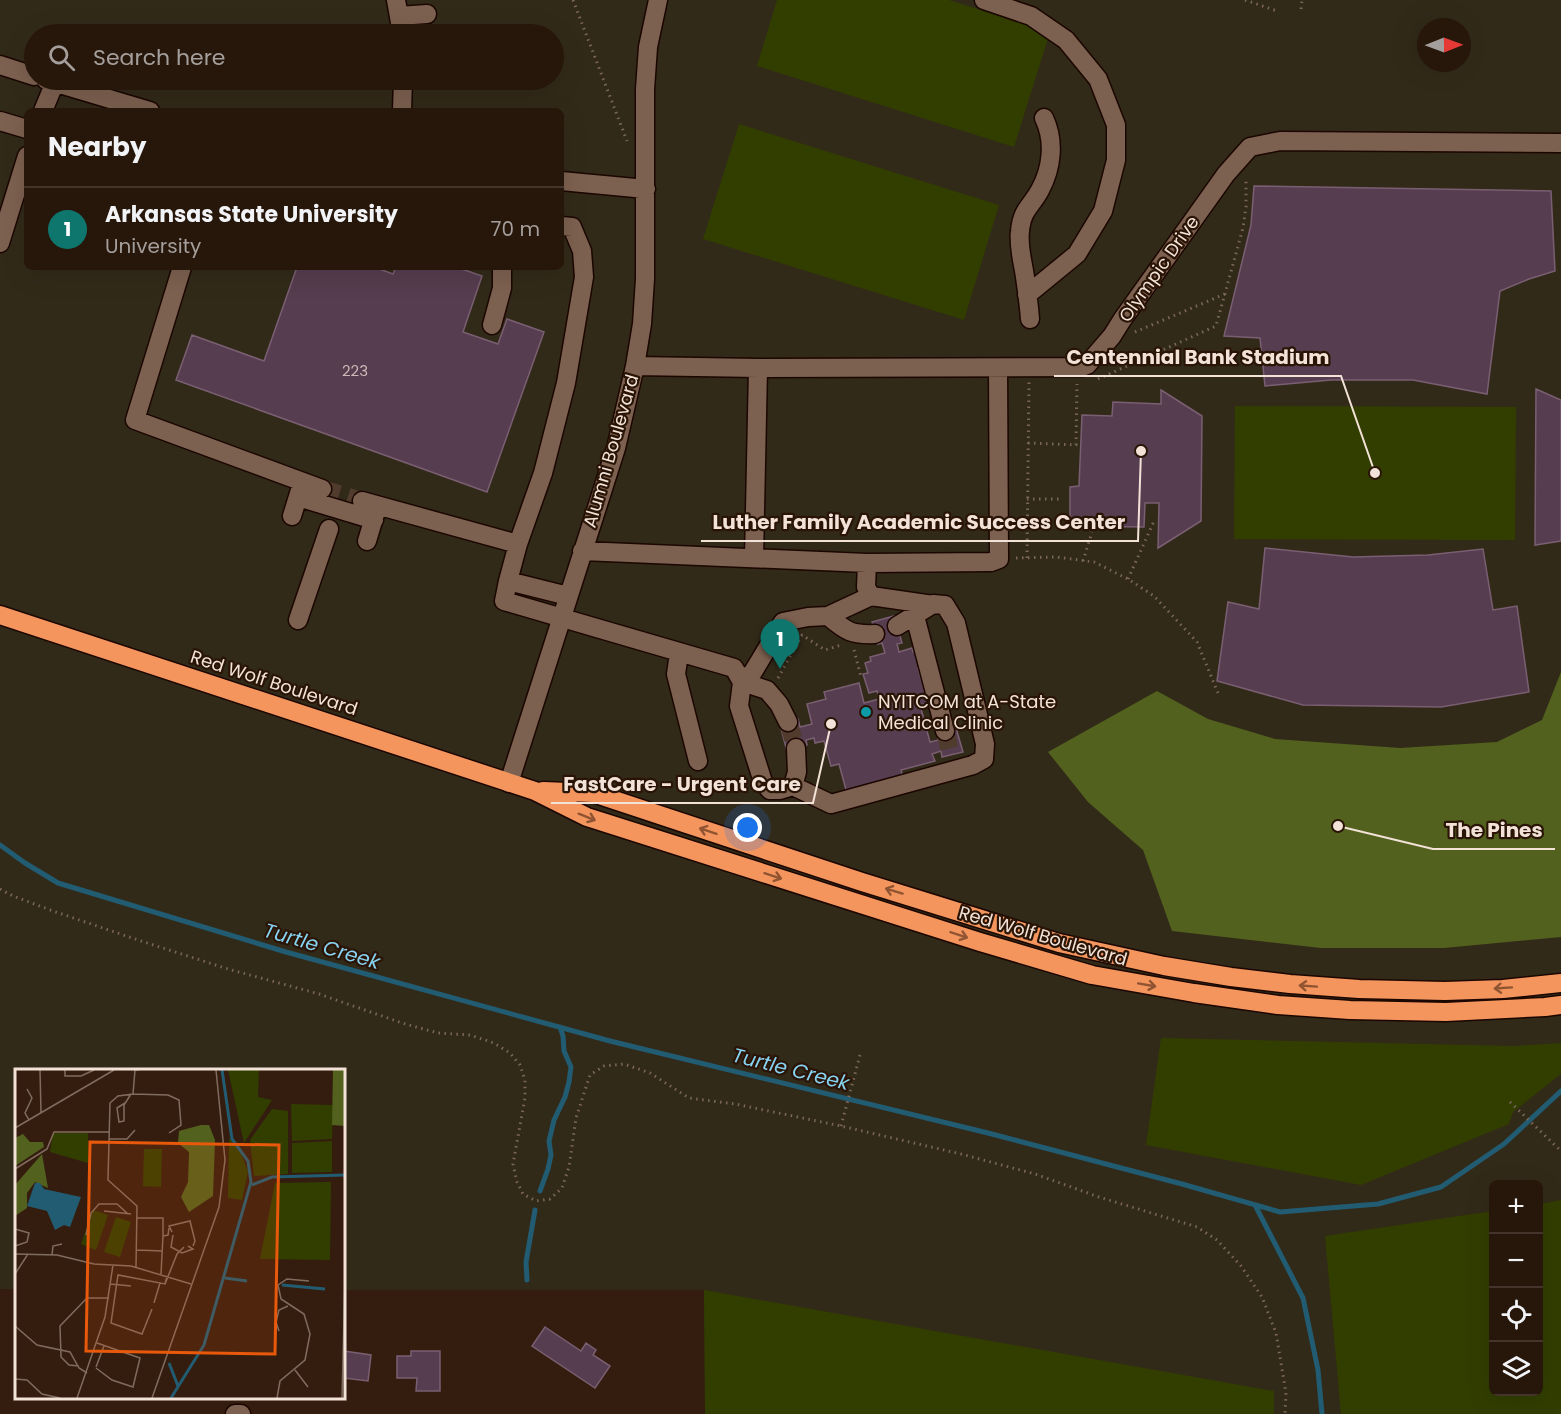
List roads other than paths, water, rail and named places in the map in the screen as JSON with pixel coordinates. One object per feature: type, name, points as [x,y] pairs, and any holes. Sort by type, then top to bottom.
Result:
[{"type":"highway","name":"Red Wolf Boulevard","points":[[0,615],[535,791],[587,817],[1092,975],[1194,993],[1288,1006],[1350,1010],[1446,1012],[1561,1005]]},
{"type":"highway","name":"Red Wolf Boulevard","points":[[535,791],[593,794],[862,882],[1059,943],[1164,966],[1278,983],[1359,989],[1445,991],[1561,982]]},
{"type":"street","name":"Alumni Boulevard","points":[[509,783],[616,448],[635,366],[642,324],[645,279],[645,89],[648,46],[657,0]]},
{"type":"street","points":[[984,0],[1031,16],[1066,40],[1098,80],[1116,125],[1116,160],[1103,211],[1077,254],[1027,295]]},
{"type":"street","points":[[400,24],[398,8],[427,14]]},
{"type":"street","points":[[0,66],[24,73]]},
{"type":"street","points":[[44,108],[49,90]]},
{"type":"street","points":[[81,90],[140,108]]},
{"type":"street","points":[[402,108],[403,90]]},
{"type":"street","points":[[1030,319],[1020,250],[1020,232],[1024,212],[1040,191],[1050,166],[1051,139],[1044,118]]},
{"type":"street","points":[[0,121],[24,128]]},
{"type":"street","name":"Olympic Drive","points":[[635,366],[1082,367],[1087,365],[1112,336],[1226,174],[1250,147],[1280,141],[1561,143]]},
{"type":"street","points":[[0,243],[24,166]]},
{"type":"street","points":[[564,181],[646,189]]},
{"type":"street","points":[[564,226],[572,227],[582,251],[584,277],[566,383],[543,473],[518,544],[504,601],[734,668],[742,682],[739,706],[763,782],[770,790],[793,786],[831,804],[953,762],[974,765],[984,759],[985,744],[956,623],[945,605],[872,596],[828,616],[783,622],[753,672],[742,682]]},
{"type":"street","points":[[181,270],[135,420],[300,490],[518,544]]},
{"type":"street","points":[[492,325],[502,288],[502,270]]},
{"type":"street","points":[[754,558],[758,368]]},
{"type":"street","points":[[582,551],[867,563],[991,562],[999,558],[998,368]]},
{"type":"street","points":[[300,490],[322,489]]},
{"type":"street","points":[[291,516],[300,490]]},
{"type":"street","points":[[367,542],[371,509]]},
{"type":"street","points":[[298,620],[330,529]]},
{"type":"street","points":[[867,563],[866,587],[872,596]]},
{"type":"street","points":[[508,581],[568,596]]},
{"type":"street","points":[[897,626],[933,605]]},
{"type":"street","points":[[828,616],[841,627],[856,635],[875,634]]},
{"type":"street","points":[[915,616],[945,731]]},
{"type":"street","points":[[679,652],[676,674],[698,761]]},
{"type":"street","points":[[742,682],[767,690],[779,704],[788,722]]},
{"type":"street","points":[[793,786],[797,772],[796,748]]},
{"type":"street","points":[[235,1414],[242,1414]]},
{"type":"waterway","name":"Turtle Creek","points":[[0,845],[58,883],[286,952],[610,1041],[988,1133],[1280,1212],[1378,1204],[1441,1187],[1504,1144],[1561,1091]]},
{"type":"waterway","points":[[540,1191],[551,1155],[549,1141],[554,1120],[565,1097],[571,1067],[564,1051],[560,1027]]},
{"type":"waterway","points":[[1255,1205],[1303,1298],[1318,1370],[1322,1414]]},
{"type":"waterway","points":[[527,1280],[526,1262],[535,1210]]},
{"type":"tunnel","points":[[322,489],[362,501]]},
{"type":"tunnel","points":[[788,722],[796,748]]},
{"type":"tunnel","points":[[945,731],[951,755]]},
{"type":"place","name":"Luther Family Academic Success Center","points":[[1141,451]]},
{"type":"place","name":"Centennial Bank Stadium","points":[[1375,473]]},
{"type":"place","name":"Arkansas State University","points":[[780,669]]},
{"type":"place","name":"NYITCOM at A-State Medical Clinic","points":[[866,712]]},
{"type":"place","name":"FastCare - Urgent Care","points":[[831,724]]},
{"type":"place","name":"The Pines","points":[[1338,826]]}]
